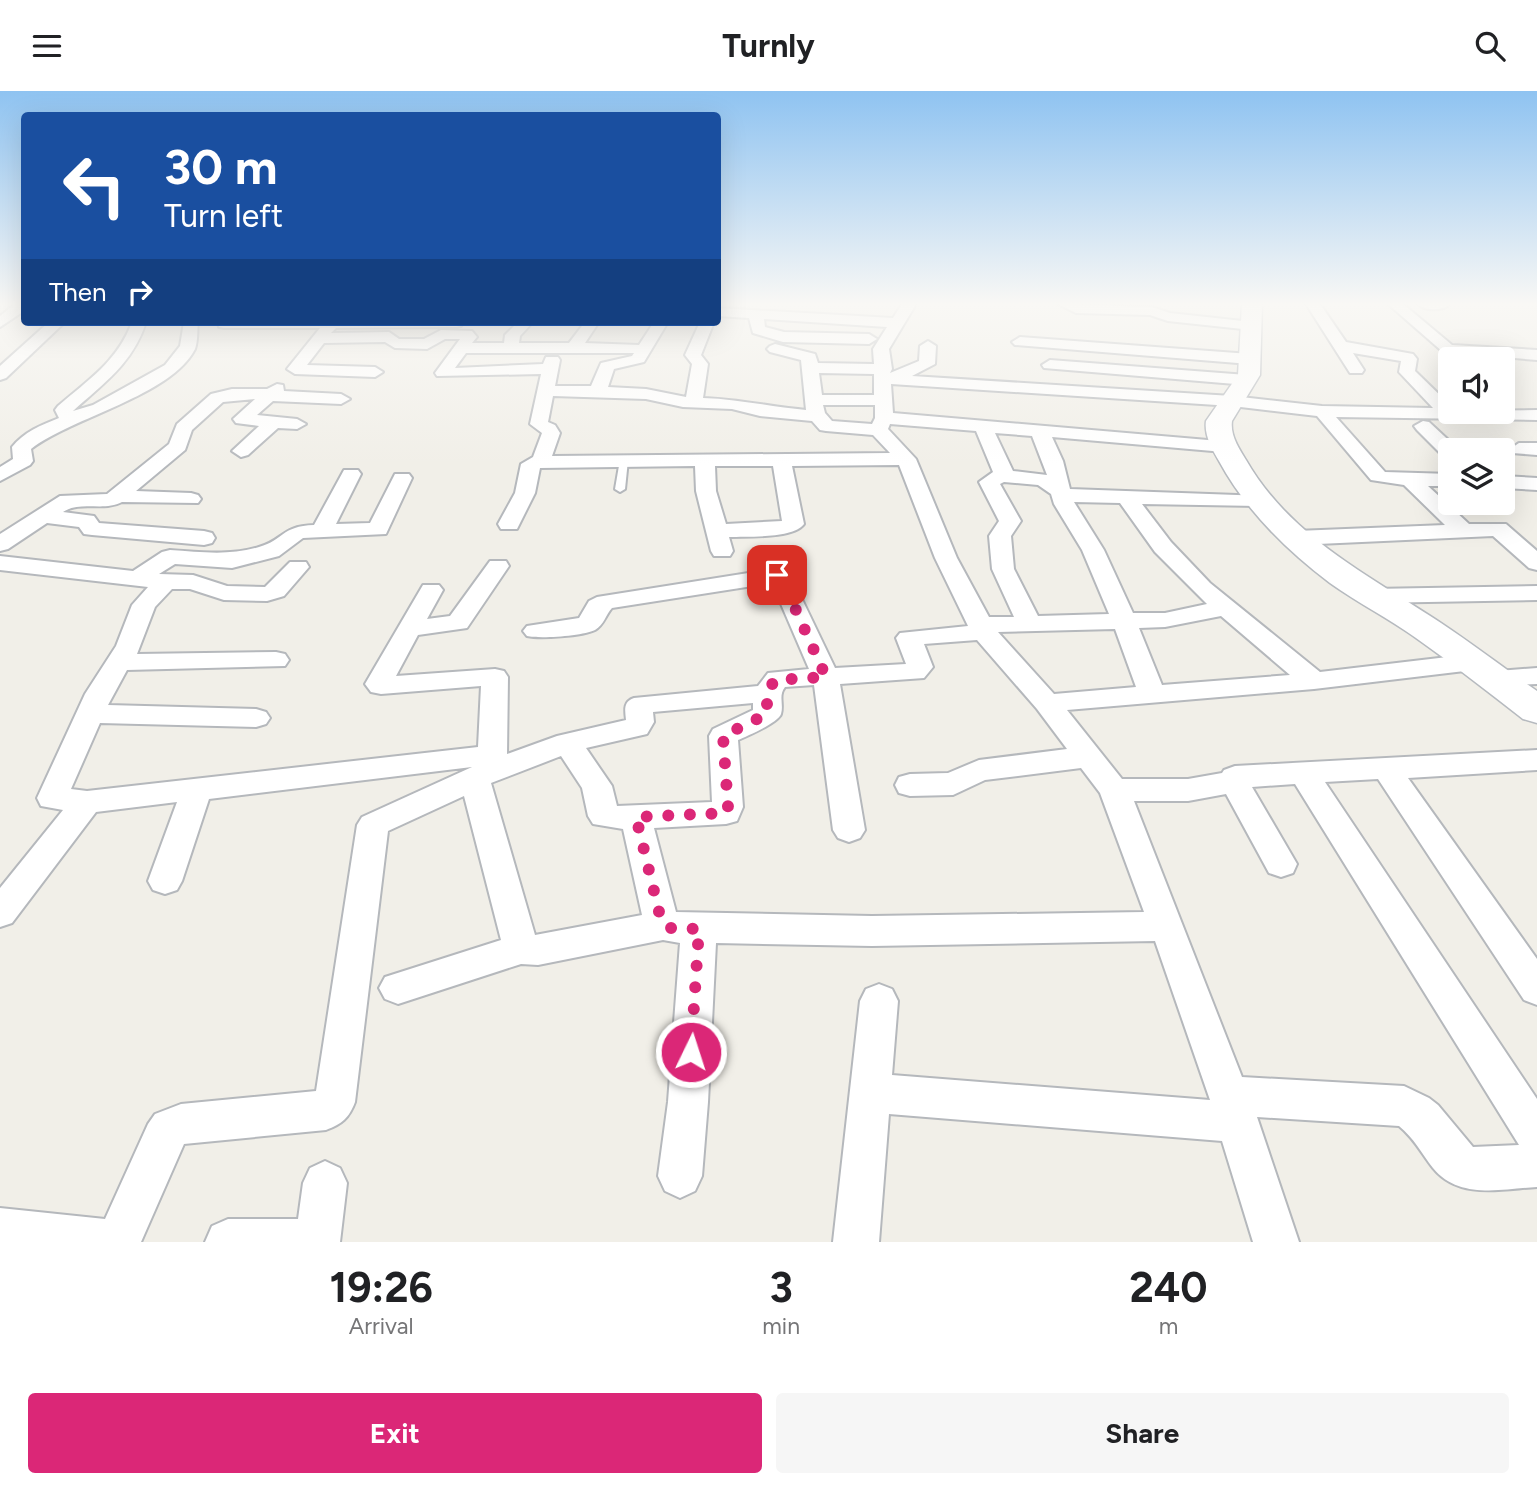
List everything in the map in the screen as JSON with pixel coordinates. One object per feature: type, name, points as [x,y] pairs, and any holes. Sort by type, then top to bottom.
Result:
[{"type":"street","points":[[0,375],[19,358]]},
{"type":"street","points":[[73,418],[65,414],[64,410],[121,358]]},
{"type":"street","points":[[0,475],[23,461],[24,457],[20,451],[25,442],[42,431],[109,404],[172,368],[181,358]]},
{"type":"street","points":[[303,358],[295,369],[375,372]]},
{"type":"street","points":[[348,371],[361,358]]},
{"type":"street","points":[[491,358],[551,364],[619,362],[639,358]]},
{"type":"street","points":[[694,402],[701,364],[695,358]]},
{"type":"street","points":[[797,358],[810,362],[852,362],[889,366],[1136,358]]},
{"type":"street","points":[[858,358],[889,366],[927,363],[927,358]]},
{"type":"street","points":[[865,358],[889,366],[984,425],[1224,446]]},
{"type":"street","points":[[1050,365],[1180,358]]},
{"type":"street","points":[[1245,358],[1218,428],[1230,459],[1258,500],[1296,538],[1342,576],[1427,630],[1537,710]]},
{"type":"street","points":[[1252,358],[1322,411],[1373,473],[1383,478],[1438,480]]},
{"type":"street","points":[[1347,358],[1356,370]]},
{"type":"street","points":[[1408,358],[1407,372],[1438,404]]},
{"type":"street","points":[[1515,359],[1537,372]]},
{"type":"street","points":[[598,391],[607,366],[619,362]]},
{"type":"street","points":[[810,362],[815,408],[829,428],[889,366]]},
{"type":"street","points":[[541,461],[551,433],[539,424],[551,364]]},
{"type":"street","points":[[547,391],[654,395],[694,402],[732,404],[760,411],[815,408],[889,366]]},
{"type":"street","points":[[889,366],[906,459],[946,558],[983,629],[1047,703],[1114,790],[1234,1109],[1276,1242]]},
{"type":"street","points":[[297,424],[242,419],[300,370]]},
{"type":"street","points":[[0,544],[67,500],[108,502],[118,496],[178,446],[183,428],[217,398],[232,394],[341,399]]},
{"type":"street","points":[[1322,411],[1438,415]]},
{"type":"street","points":[[1515,415],[1537,415]]},
{"type":"street","points":[[241,451],[273,423]]},
{"type":"street","points":[[984,425],[1003,476]]},
{"type":"street","points":[[1423,426],[1438,440]]},
{"type":"street","points":[[1039,430],[1053,461],[1064,503],[1093,550],[1152,693]]},
{"type":"street","points":[[705,459],[706,491],[719,541],[793,524],[781,459]]},
{"type":"street","points":[[509,524],[527,487],[531,464],[541,461],[906,459]]},
{"type":"street","points":[[322,531],[351,474]]},
{"type":"street","points":[[1030,624],[1002,563],[1000,536],[1010,521],[989,482],[1003,476],[1043,480],[1063,493],[1074,496],[1258,500]]},
{"type":"street","points":[[138,578],[170,557],[232,561],[271,551],[298,532],[378,530],[402,478]]},
{"type":"street","points":[[1409,479],[1464,531]]},
{"type":"street","points":[[1515,483],[1537,484]]},
{"type":"street","points":[[118,496],[191,499]]},
{"type":"street","points":[[1126,497],[1186,573],[1224,608],[1314,681]]},
{"type":"street","points":[[42,516],[86,521],[92,529],[204,538]]},
{"type":"street","points":[[1296,538],[1499,530],[1537,562]]},
{"type":"street","points":[[0,563],[166,582],[194,582],[224,593],[267,594],[276,591],[298,567]]},
{"type":"street","points":[[409,628],[458,623],[498,566]]},
{"type":"street","points":[[536,631],[587,624],[598,605],[606,602],[777,575],[781,577],[826,677],[849,830]]},
{"type":"street","points":[[166,582],[144,604],[129,646],[102,688],[52,798],[88,801],[197,789],[487,768]]},
{"type":"street","points":[[431,590],[379,686],[495,677],[487,768],[521,949]]},
{"type":"street","points":[[1372,596],[1537,593]]},
{"type":"street","points":[[567,743],[597,786],[604,816],[726,813],[728,807],[723,736],[767,714],[767,692],[777,679],[915,672],[919,667],[909,638],[1030,624],[1165,620],[1224,608]]},
{"type":"street","points":[[119,662],[276,660]]},
{"type":"street","points":[[1047,703],[1483,670],[1537,676]]},
{"type":"street","points":[[118,1242],[163,1139],[170,1129],[181,1124],[326,1110],[335,1102],[373,825],[487,768],[567,743],[637,727],[640,722],[640,705],[767,692]]},
{"type":"street","points":[[90,714],[256,718]]},
{"type":"street","points":[[910,785],[953,784],[979,770],[1089,757]]},
{"type":"street","points":[[1281,864],[1234,782],[1235,777],[1537,759]]},
{"type":"street","points":[[1386,768],[1537,989]]},
{"type":"street","points":[[1303,772],[1537,1136]]},
{"type":"street","points":[[1114,790],[1188,790],[1234,782]]},
{"type":"street","points":[[165,881],[197,789]]},
{"type":"street","points":[[6,896],[88,801]]},
{"type":"street","points":[[636,817],[682,927],[688,1102],[680,1176]]},
{"type":"street","points":[[398,988],[521,949],[538,950],[682,927],[872,931],[1167,926]]},
{"type":"street","points":[[856,1242],[879,1001]]},
{"type":"street","points":[[870,1093],[1234,1109],[1404,1106],[1418,1112],[1455,1160],[1466,1167],[1537,1165]]},
{"type":"street","points":[[317,1242],[325,1183]]},
{"type":"street","points":[[0,1231],[107,1242]]},
{"type":"street","points":[[228,1242],[308,1242]]},
{"type":"lane","points":[[620,489],[624,460]]},
{"type":"route","points":[[691,1052],[699,929],[671,928],[661,920],[636,817],[726,813],[728,807],[723,736],[767,714],[767,692],[775,680],[826,677],[781,577],[777,575]]}]
